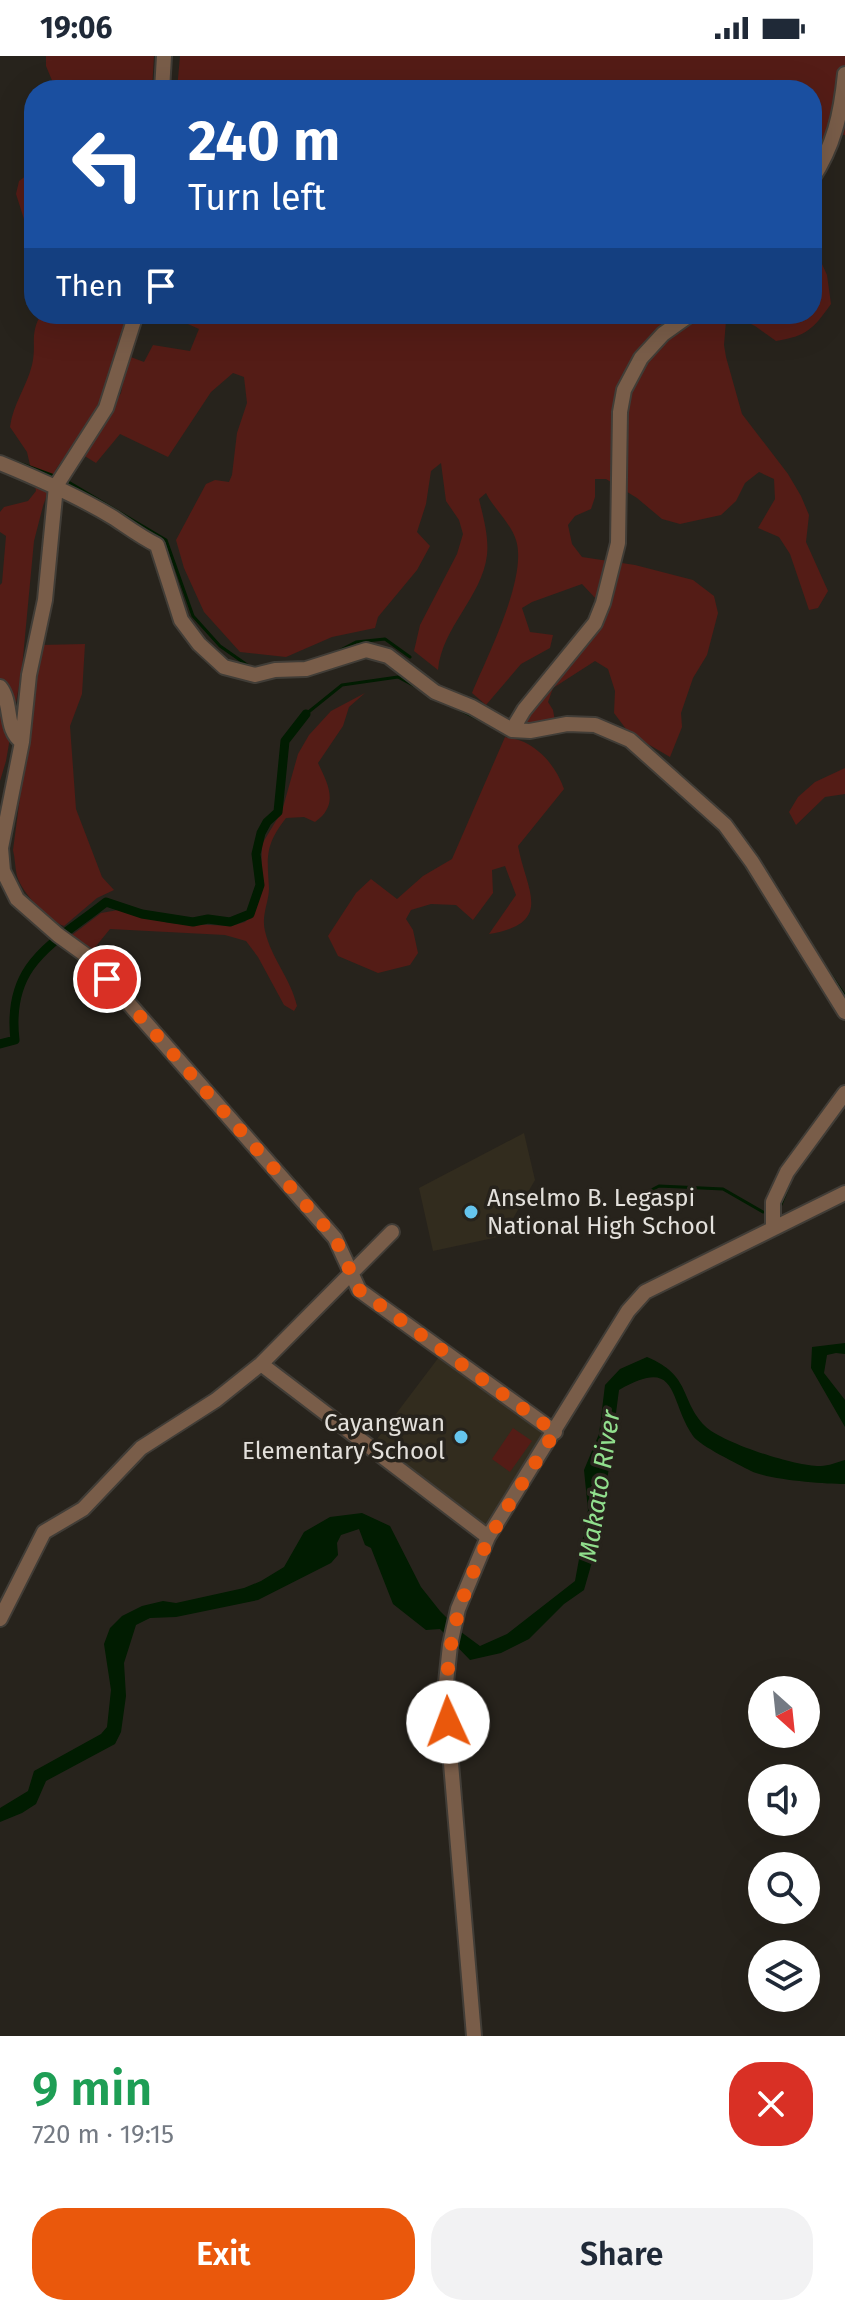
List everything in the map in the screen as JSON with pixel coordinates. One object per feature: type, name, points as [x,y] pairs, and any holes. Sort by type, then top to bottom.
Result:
[{"type":"street","points":[[163,80],[164,56]]},
{"type":"street","points":[[822,164],[838,129],[845,74]]},
{"type":"street","points":[[133,324],[106,408],[56,486],[45,600],[29,675],[22,742],[1,848],[3,871],[17,899],[87,956],[335,1238],[359,1290],[555,1432]]},
{"type":"street","points":[[512,730],[524,710],[595,623],[618,543],[620,412],[624,390],[641,358],[677,324]]},
{"type":"street","points":[[0,463],[56,486],[157,545],[181,620],[199,644],[224,667],[255,675],[275,670],[306,669],[366,650],[388,656],[435,692],[472,707],[512,730],[530,731],[567,724],[595,725],[630,740],[725,825],[752,862],[845,1012]]},
{"type":"street","points":[[0,687],[7,695],[13,734],[22,742]]},
{"type":"street","points":[[773,1227],[773,1202],[787,1172],[845,1093]]},
{"type":"street","points":[[474,2036],[445,1692],[458,1609],[488,1537],[628,1311],[645,1292],[845,1193]]},
{"type":"street","points":[[0,1619],[44,1532],[83,1509],[141,1448],[216,1400],[261,1364],[392,1232]]},
{"type":"street","points":[[261,1364],[488,1537]]},
{"type":"shaded area","points":[[46,56],[154,56],[153,80],[52,80]]},
{"type":"shaded area","points":[[180,56],[845,56],[845,135],[829,134],[822,150],[822,80],[178,80]]},
{"type":"shaded area","points":[[24,177],[24,219],[16,194],[19,181]]},
{"type":"shaded area","points":[[822,264],[827,275],[831,304],[822,316]]},
{"type":"shaded area","points":[[36,324],[130,324],[101,406],[56,469],[43,506],[34,541],[22,668],[0,781],[0,585],[6,536],[0,532],[0,512],[4,507],[28,501],[36,491],[27,452],[10,427],[32,365]]},
{"type":"shaded area","points":[[188,324],[726,324],[726,357],[742,414],[801,496],[809,515],[806,542],[828,591],[818,608],[809,610],[790,554],[779,537],[758,528],[775,499],[774,479],[759,472],[745,483],[736,501],[721,515],[680,524],[662,519],[637,498],[606,479],[595,479],[591,509],[575,516],[568,525],[572,544],[582,557],[635,565],[693,580],[714,596],[718,613],[707,655],[693,678],[681,713],[682,727],[670,757],[629,733],[614,713],[615,691],[608,669],[595,661],[553,688],[548,702],[555,721],[519,723],[595,612],[598,601],[582,584],[522,608],[530,632],[553,635],[550,648],[521,664],[486,705],[472,693],[504,617],[518,556],[513,533],[486,493],[479,499],[487,555],[478,585],[447,640],[438,670],[414,651],[420,625],[457,554],[463,534],[459,520],[446,501],[441,463],[431,471],[426,504],[417,532],[430,546],[417,570],[378,617],[375,628],[332,637],[286,657],[240,652],[204,612],[184,568],[176,540],[206,484],[215,480],[229,482],[232,475],[237,433],[247,403],[244,377],[233,373],[211,392],[168,457],[120,434],[96,463],[83,455],[121,393],[128,356],[144,362],[153,345],[190,351],[199,329]]},
{"type":"shaded area","points":[[751,324],[815,324],[802,334],[776,341]]},
{"type":"shaded area","points":[[85,644],[82,694],[70,726],[76,809],[102,877],[114,890],[97,898],[64,926],[43,912],[24,890],[17,876],[13,850],[40,645]]},
{"type":"shaded area","points":[[365,693],[349,707],[343,726],[318,763],[330,795],[327,809],[315,822],[304,817],[286,818],[274,836],[269,851],[269,893],[264,925],[268,941],[294,996],[297,1006],[294,1011],[284,1005],[246,941],[225,935],[110,929],[92,951],[72,935],[101,913],[118,910],[169,923],[231,926],[245,922],[253,914],[261,893],[262,844],[282,811],[298,754],[309,735],[331,711]]},
{"type":"shaded area","points":[[505,737],[522,741],[537,750],[553,768],[564,789],[518,846],[530,890],[529,913],[510,929],[489,934],[516,895],[505,866],[492,870],[493,893],[473,920],[456,905],[431,904],[411,910],[406,919],[413,930],[418,953],[410,965],[378,973],[338,956],[328,936],[356,893],[371,879],[397,899],[423,876],[452,859]]},
{"type":"shaded area","points":[[845,768],[845,794],[825,797],[796,825],[789,812],[798,797],[815,782]]},
{"type":"shaded area","name":"Anselmo B. Legaspi National High School","points":[[524,1133],[535,1180],[503,1236],[433,1251],[419,1188]]},
{"type":"shaded area","name":"Cayangwan Elementary School","points":[[442,1353],[548,1431],[481,1530],[374,1443]]},
{"type":"shaded area","points":[[513,1428],[532,1441],[510,1472],[492,1459]]},
{"type":"water","points":[[845,1343],[845,1354],[827,1355],[824,1373],[845,1400],[845,1427],[811,1368],[812,1347]]},
{"type":"water","name":"Makato River","points":[[647,1357],[671,1372],[697,1416],[714,1433],[760,1453],[795,1463],[821,1466],[845,1460],[845,1484],[783,1479],[751,1471],[711,1450],[693,1436],[670,1386],[663,1380],[653,1377],[639,1380],[619,1390],[607,1482],[584,1590],[564,1604],[529,1639],[501,1653],[470,1660],[440,1629],[426,1630],[393,1604],[371,1548],[365,1545],[359,1529],[341,1535],[337,1543],[338,1555],[331,1563],[258,1600],[176,1617],[150,1618],[136,1625],[124,1663],[126,1696],[121,1732],[115,1744],[46,1781],[36,1804],[0,1822],[0,1808],[28,1791],[34,1771],[101,1734],[107,1727],[111,1690],[104,1644],[110,1628],[122,1616],[142,1606],[163,1601],[176,1603],[244,1588],[261,1581],[284,1567],[304,1532],[330,1517],[362,1513],[390,1526],[421,1587],[461,1632],[480,1646],[507,1634],[575,1581],[588,1510],[584,1470],[599,1434],[605,1385],[620,1369]]},
{"type":"waterway","points":[[0,456],[57,477]]},
{"type":"waterway","points":[[65,480],[166,540],[193,616],[220,646],[250,667]]},
{"type":"waterway","points":[[335,653],[356,642],[385,639],[410,657]]},
{"type":"waterway","points":[[306,714],[342,685],[398,677],[424,691]]},
{"type":"waterway","points":[[448,704],[492,726]]},
{"type":"waterway","points":[[0,1044],[15,1040],[14,1014],[18,992],[37,958],[106,902],[142,914],[193,922],[208,919],[230,922],[250,914],[260,885],[256,854],[261,833],[278,812],[285,741],[306,714]]},
{"type":"waterway","points":[[678,773],[702,795]]},
{"type":"waterway","points":[[816,953],[845,996]]},
{"type":"waterway","points":[[780,1207],[789,1185]]},
{"type":"waterway","points":[[621,1206],[659,1186],[723,1189],[763,1212]]},
{"type":"place","name":"Anselmo B. Legaspi National High School","points":[[471,1212]]},
{"type":"place","name":"Cayangwan Elementary School","points":[[461,1437]]},
{"type":"route","points":[[107,979],[335,1238],[359,1290],[555,1432],[488,1537],[458,1609],[445,1692],[448,1722]]}]
